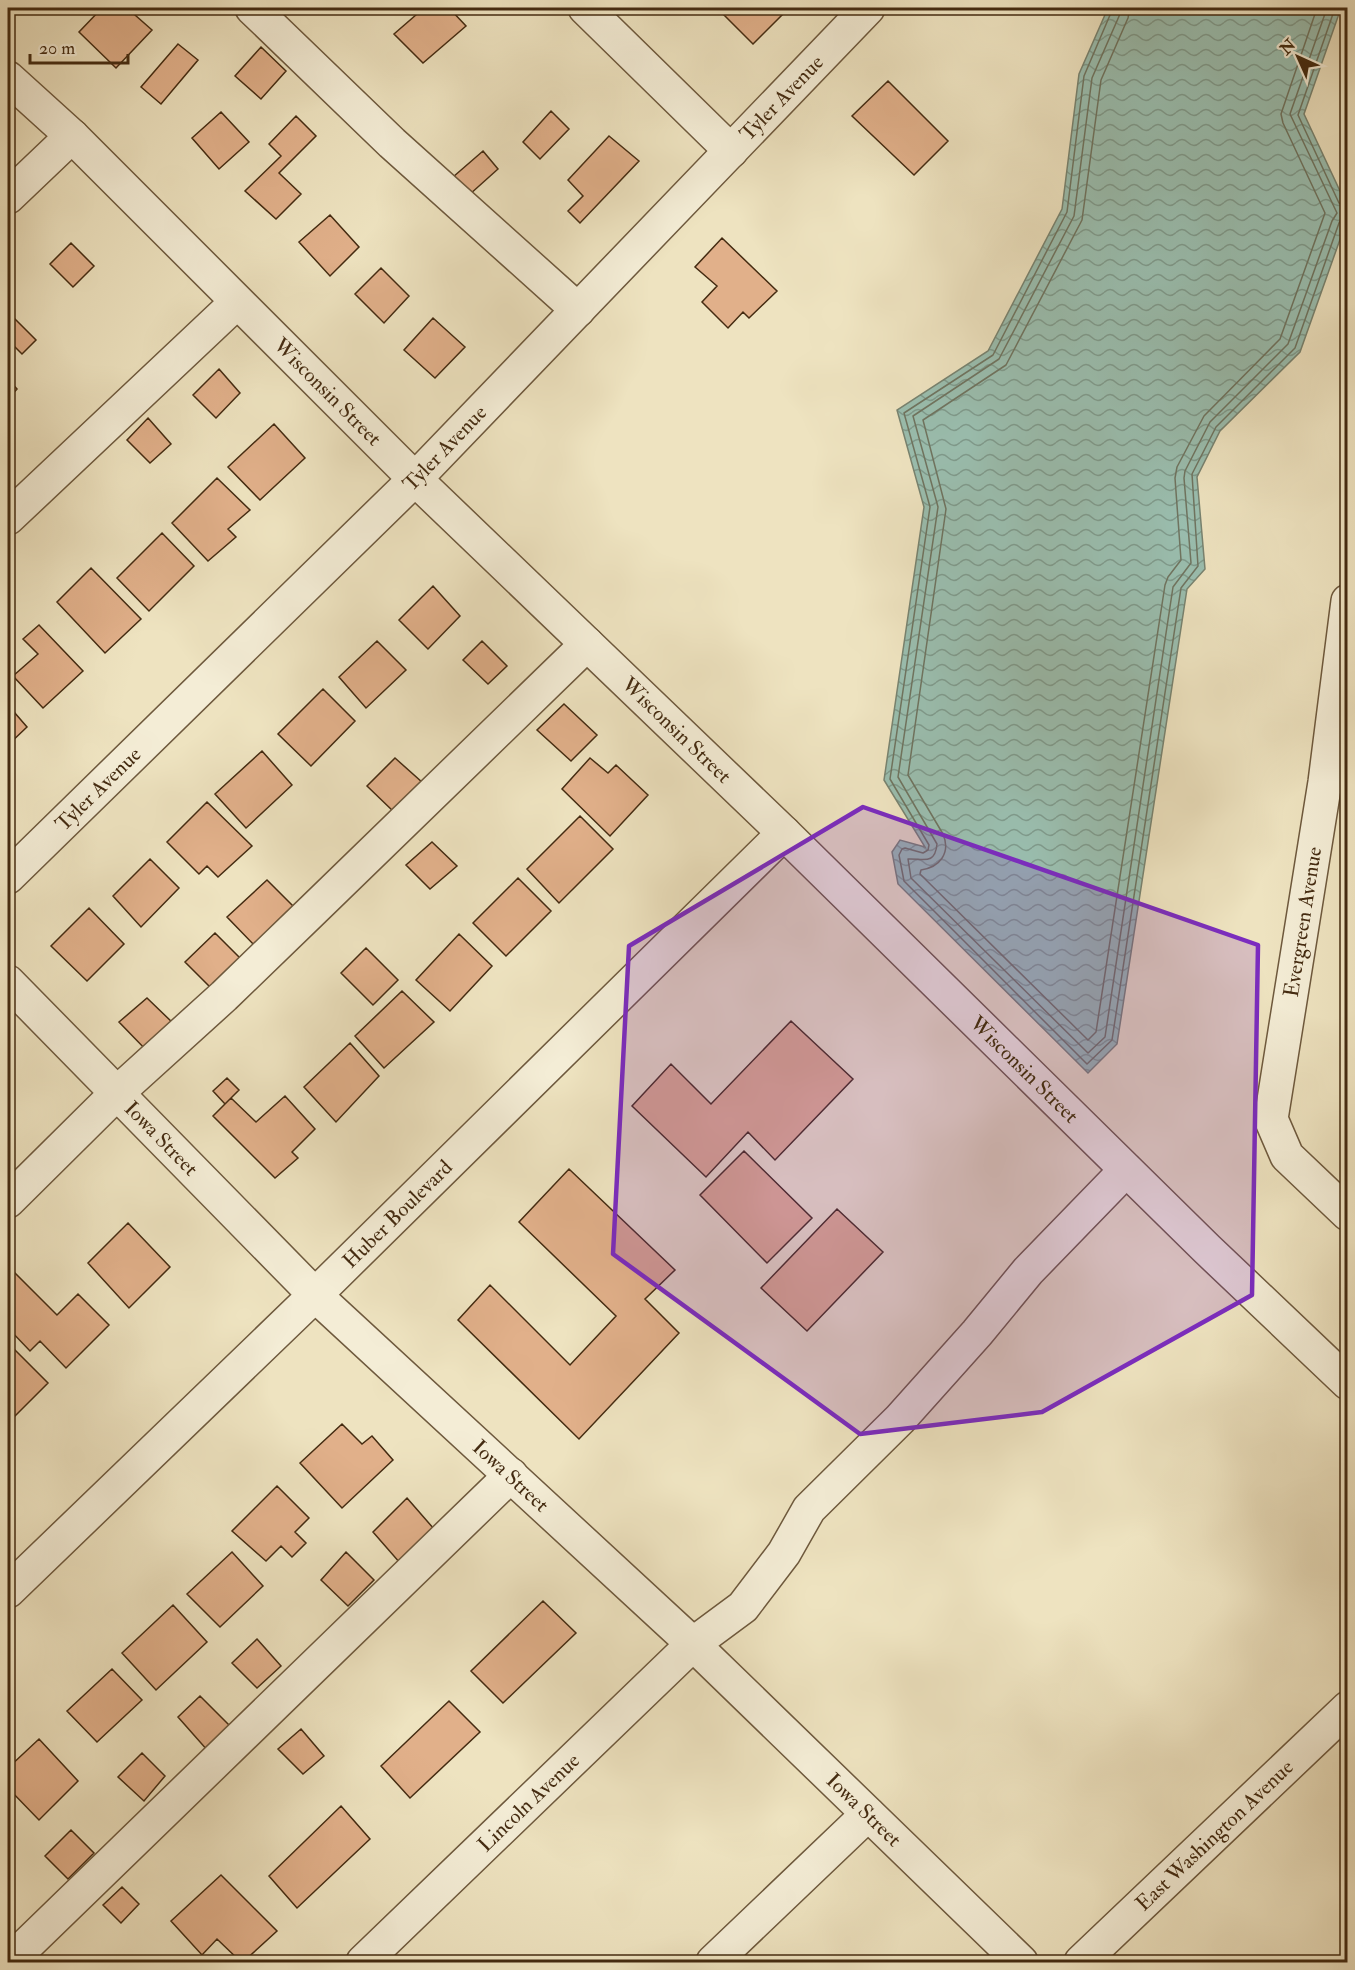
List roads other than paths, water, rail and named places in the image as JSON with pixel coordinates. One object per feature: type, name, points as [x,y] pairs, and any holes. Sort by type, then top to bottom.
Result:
[{"type":"street","points":[[252,8],[392,143],[578,310]]},
{"type":"street","points":[[585,8],[731,151]]},
{"type":"street","name":"Tyler Avenue","points":[[8,877],[415,479],[868,8]]},
{"type":"street","name":"Wisconsin Street","points":[[8,78],[72,136],[415,479],[784,833],[1126,1170],[1347,1383]]},
{"type":"street","points":[[8,197],[72,136]]},
{"type":"street","points":[[8,518],[237,302]]},
{"type":"street","name":"Evergreen Avenue","points":[[1347,601],[1336,787],[1272,1119],[1287,1156],[1347,1214]]},
{"type":"street","points":[[8,1201],[117,1093],[224,996],[587,644]]},
{"type":"street","name":"Huber Boulevard","points":[[8,1591],[315,1295],[784,833]]},
{"type":"street","name":"Iowa Street","points":[[8,982],[315,1295],[693,1644],[1020,1962]]},
{"type":"street","name":"Lincoln Avenue","points":[[363,1962],[693,1644],[743,1607],[784,1553],[809,1509],[900,1419],[976,1334],[1028,1271],[1126,1170]]},
{"type":"street","points":[[9,1962],[511,1475]]},
{"type":"street","name":"East Washington Avenue","points":[[1081,1962],[1347,1708]]},
{"type":"street","points":[[713,1962],[868,1814]]},
{"type":"water","points":[[1108,8],[1341,8],[1304,114],[1347,206],[1348,217],[1300,352],[1220,431],[1197,477],[1205,569],[1187,589],[1117,1044],[1088,1073],[898,884],[892,852],[900,840],[925,847],[884,780],[924,507],[897,410],[988,351],[1062,209],[1079,74]]}]
